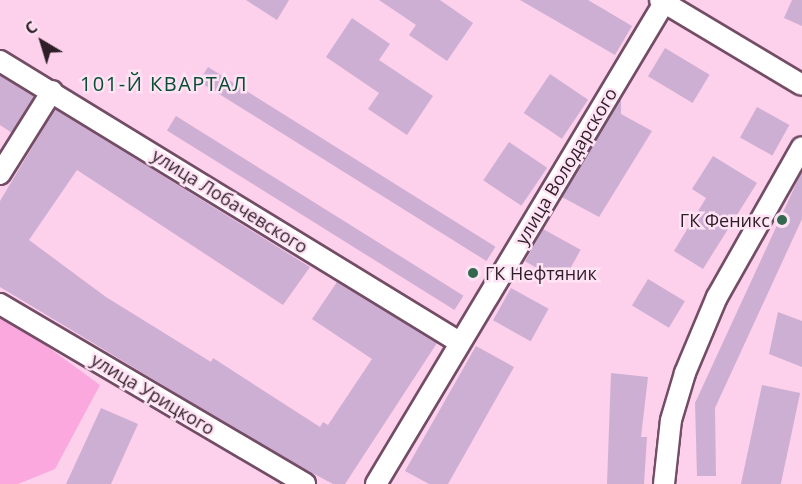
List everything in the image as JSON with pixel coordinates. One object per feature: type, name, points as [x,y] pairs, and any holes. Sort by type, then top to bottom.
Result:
[{"type":"street","points":[[662,1],[802,85]]},
{"type":"street","name":"улица Володарского","points":[[375,484],[662,1]]},
{"type":"street","name":"улица Лобачевского","points":[[0,61],[459,342]]},
{"type":"street","points":[[0,174],[52,91]]},
{"type":"street","points":[[664,484],[671,420],[685,374],[717,297],[802,147]]},
{"type":"street","name":"улица Урицкого","points":[[0,304],[305,484]]},
{"type":"shaded area","points":[[0,312],[100,385],[55,469],[18,484],[0,484]]},
{"type":"building","points":[[246,0],[289,0],[277,20]]},
{"type":"building","points":[[379,0],[440,0],[473,23],[447,61],[409,35],[416,25]]},
{"type":"building","points":[[520,0],[588,0],[632,26],[615,55]]},
{"type":"building","points":[[792,0],[802,0],[802,26],[784,18]]},
{"type":"building","points":[[352,18],[390,44],[379,60],[433,96],[407,135],[368,109],[379,93],[326,57]]},
{"type":"building","points":[[665,48],[710,75],[693,103],[648,76]]},
{"type":"building","points":[[208,67],[495,247],[486,261],[199,81]]},
{"type":"building","points":[[550,74],[588,100],[562,139],[524,113]]},
{"type":"building","points":[[0,75],[35,96],[12,133],[0,125]]},
{"type":"building","points":[[621,98],[621,114],[652,131],[599,217],[562,197]]},
{"type":"building","points":[[757,107],[789,125],[772,156],[740,138]]},
{"type":"building","points":[[55,109],[310,267],[283,305],[77,170],[29,240],[106,297],[211,362],[213,358],[320,427],[323,422],[328,425],[372,359],[312,319],[337,282],[437,343],[345,484],[333,484],[284,458],[0,287],[0,201]]},
{"type":"building","points":[[176,116],[463,296],[454,310],[167,130]]},
{"type":"building","points":[[509,142],[547,168],[521,206],[483,180]]},
{"type":"building","points":[[713,156],[757,183],[703,269],[674,251],[706,198],[692,189]]},
{"type":"building","points":[[802,171],[802,219],[715,408],[716,476],[697,476],[695,403]]},
{"type":"building","points":[[543,229],[581,250],[563,282],[525,261]]},
{"type":"building","points":[[648,279],[685,301],[669,328],[632,306]]},
{"type":"building","points":[[511,288],[549,309],[531,341],[493,320]]},
{"type":"building","points":[[778,312],[802,321],[802,367],[769,354]]},
{"type":"building","points":[[476,346],[514,367],[448,484],[429,484],[405,471]]},
{"type":"building","points":[[611,373],[648,377],[641,437],[647,437],[644,484],[607,484]]},
{"type":"building","points":[[762,385],[800,393],[781,484],[741,484]]},
{"type":"building","points":[[101,408],[138,424],[111,484],[66,484]]},
{"type":"place","name":"ГК Феникс","points":[[782,220]]},
{"type":"place","name":"ГК Нефтяник","points":[[473,273]]},
{"type":"district","name":"101-Й КВАРТАЛ","points":[[164,83]]}]
